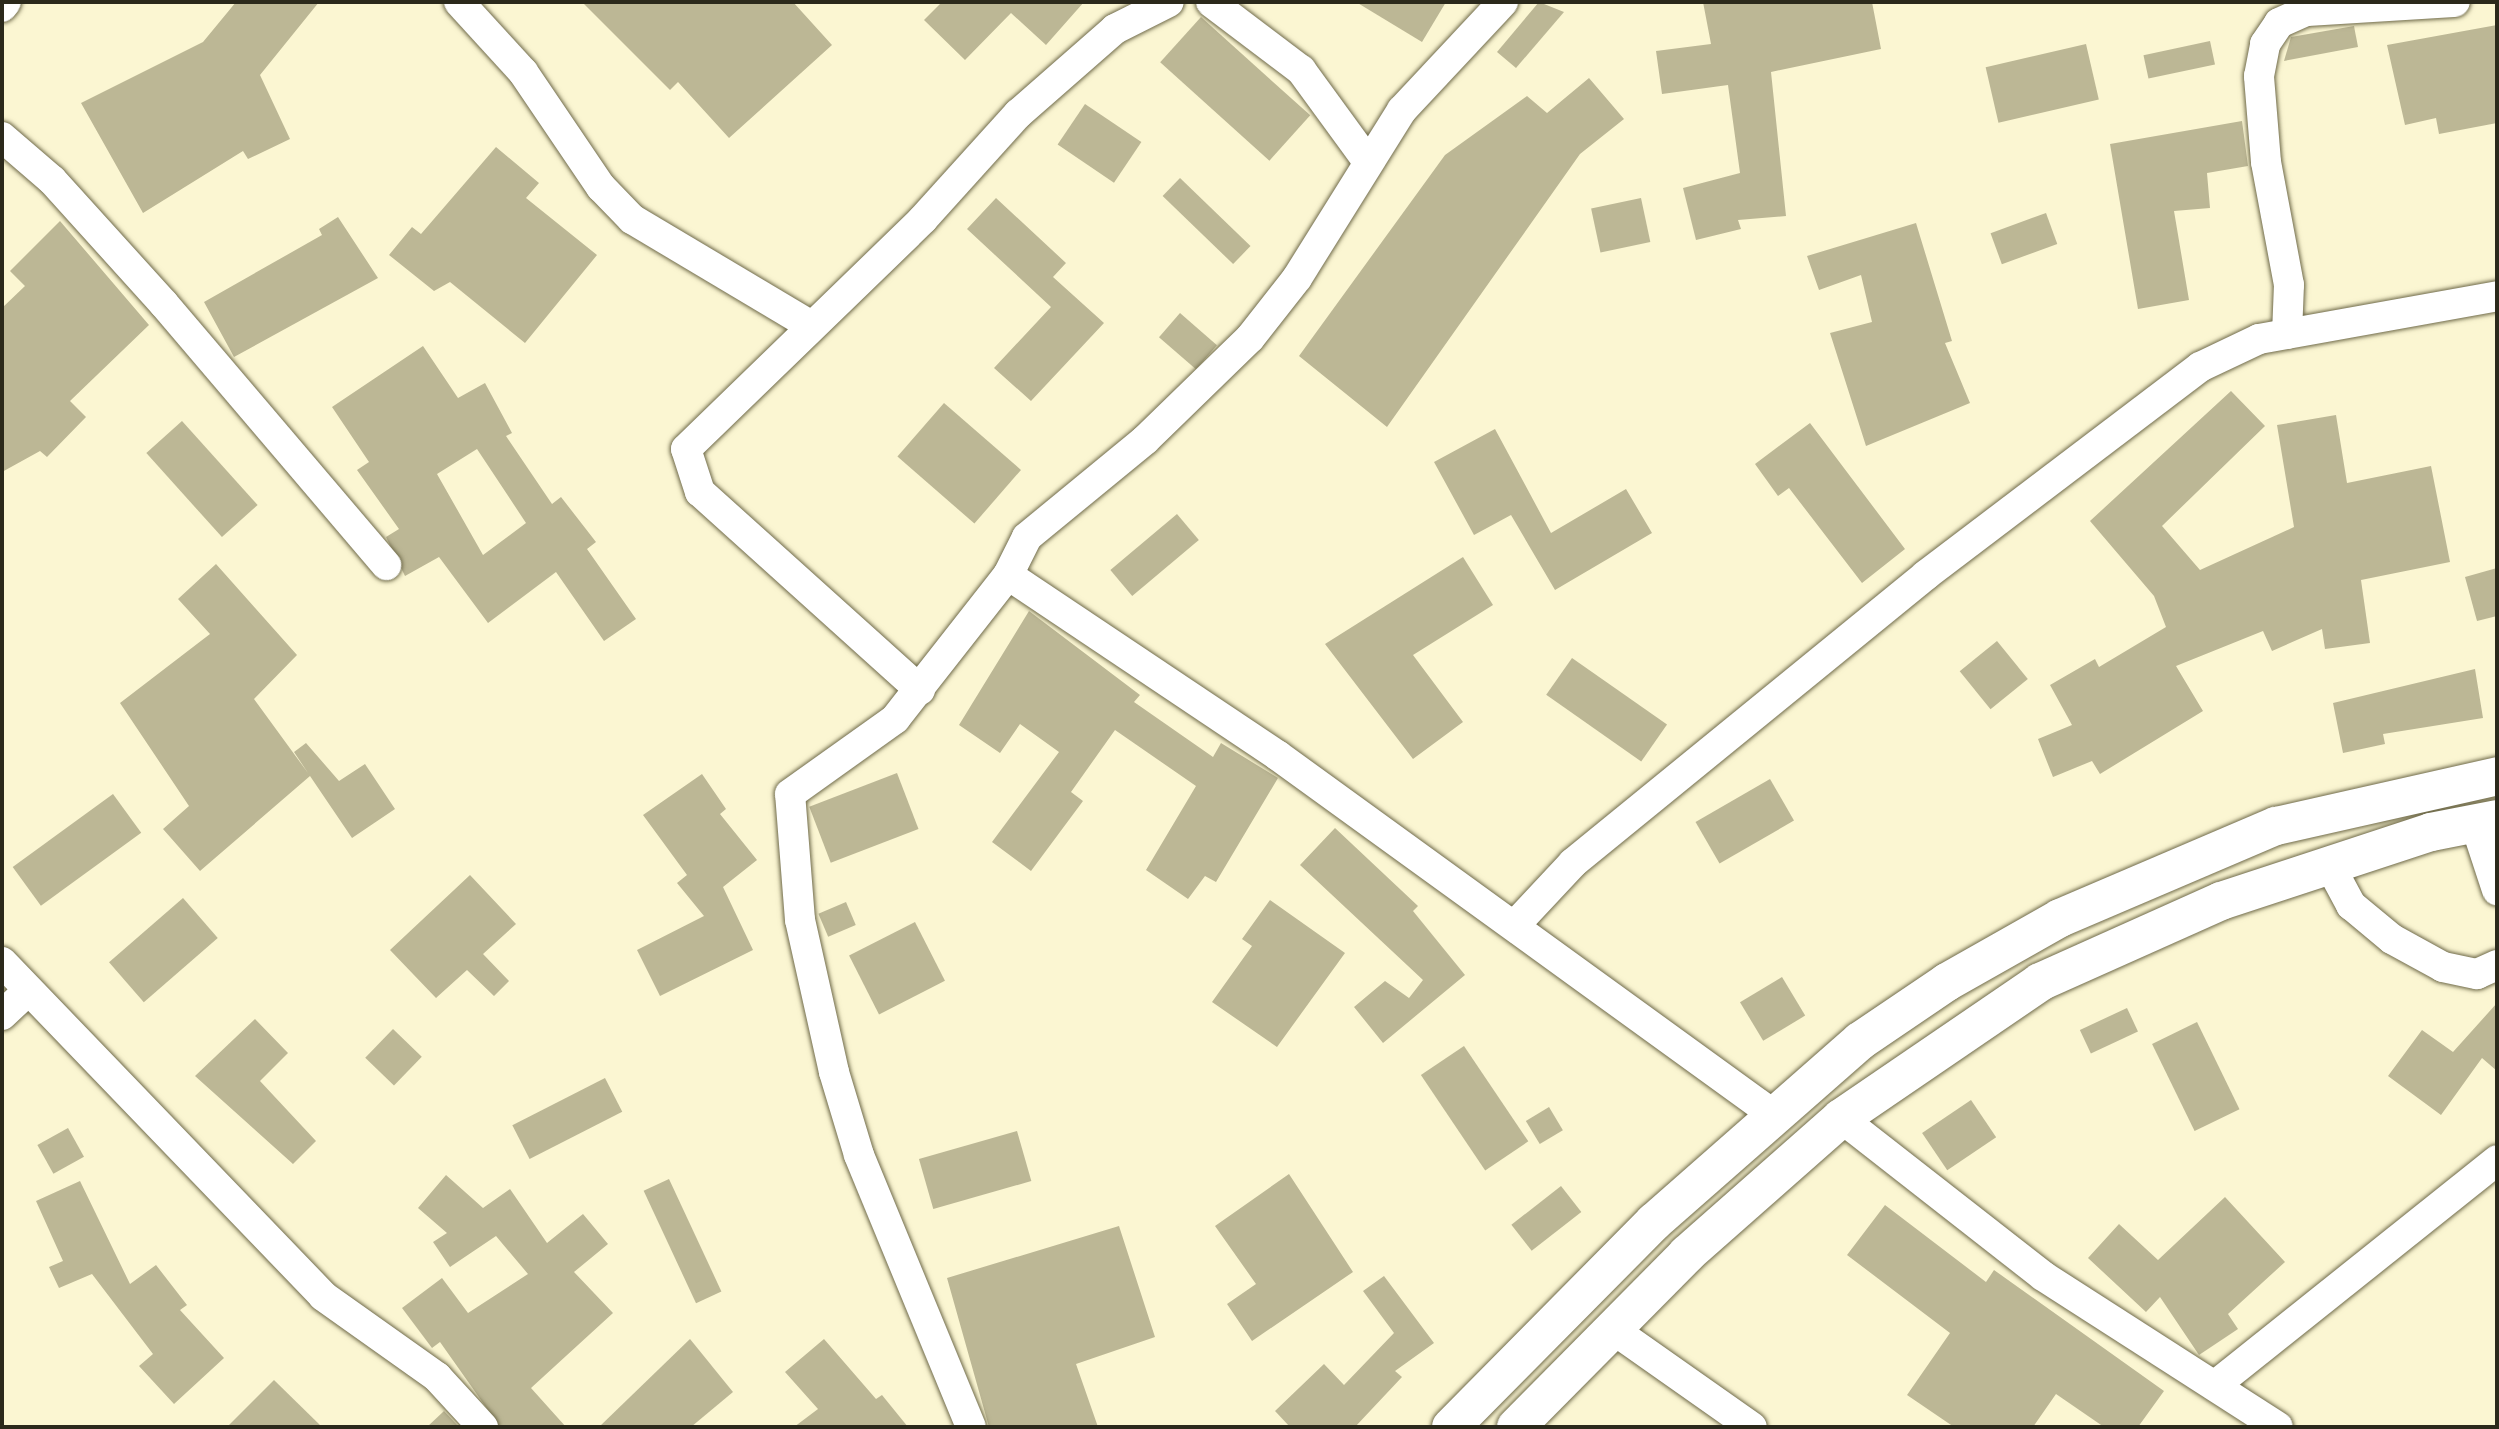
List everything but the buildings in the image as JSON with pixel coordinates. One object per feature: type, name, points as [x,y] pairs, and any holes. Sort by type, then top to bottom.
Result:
[{"type":"main road","points":[[1451,1427],[1654,1222],[1860,1041],[1947,982],[2153,874],[2346,805],[2497,776]]},
{"type":"main road","points":[[1516,1427],[1611,1328],[1841,1118],[2040,982],[2221,901],[2329,864],[2486,821]]},
{"type":"street","points":[[2,7],[6,2]]},
{"type":"street","points":[[459,2],[523,72],[601,187],[632,219],[810,325]]},
{"type":"street","points":[[920,690],[748,539],[700,492],[686,449],[705,423],[923,219],[1018,114],[1115,29],[1169,2]]},
{"type":"street","points":[[1211,2],[1301,70],[1366,159]]},
{"type":"street","points":[[971,1427],[859,1155],[800,920],[787,807],[801,781],[895,719],[1008,575],[1027,537],[1145,440],[1250,338],[1342,209],[1366,159],[1472,28],[1503,2]]},
{"type":"street","points":[[2287,334],[2289,285],[2261,105],[2265,44],[2279,23],[2306,11],[2455,2]]},
{"type":"street","points":[[2,137],[52,180],[164,304],[386,565]]},
{"type":"street","points":[[1515,925],[1573,863],[2020,501],[2200,367],[2287,334],[2497,296]]},
{"type":"street","points":[[1008,575],[1126,649],[1515,925],[1774,1115]]},
{"type":"street","points":[[2486,821],[2497,890]]},
{"type":"street","points":[[2329,864],[2351,905],[2392,939],[2443,967],[2477,974],[2497,965]]},
{"type":"street","points":[[2,962],[323,1296],[437,1377],[483,1427]]},
{"type":"street","points":[[2,1015],[28,991]]},
{"type":"street","points":[[1841,1118],[2043,1276],[2218,1383],[2278,1427]]},
{"type":"street","points":[[2218,1383],[2497,1160]]},
{"type":"street","points":[[1611,1328],[1752,1427]]}]
